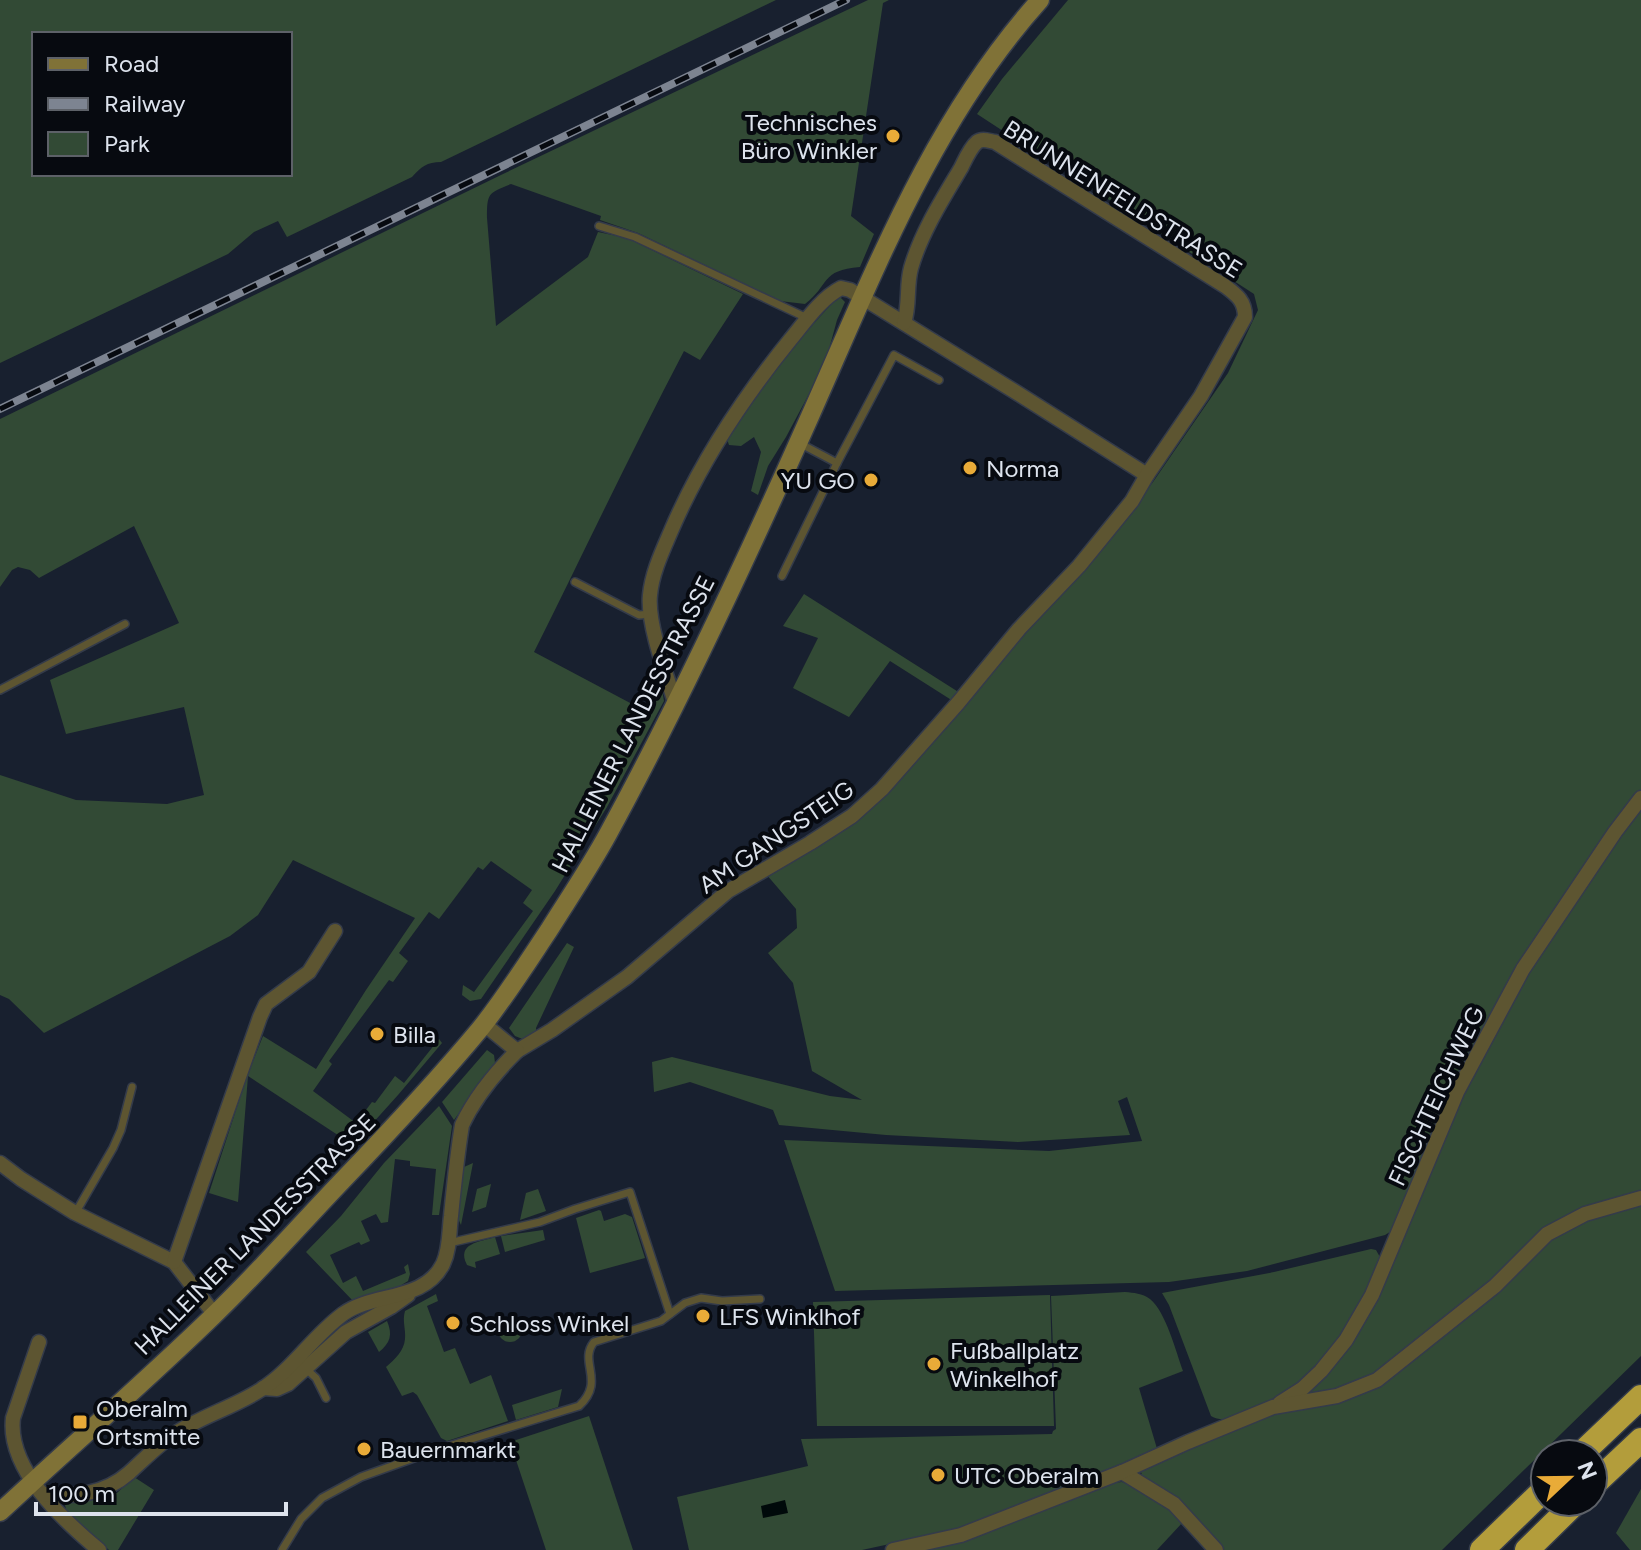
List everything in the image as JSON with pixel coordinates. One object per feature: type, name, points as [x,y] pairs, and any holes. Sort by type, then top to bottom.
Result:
[{"type":"highway","points":[[1598,1438],[1641,1397]]},
{"type":"highway","points":[[1609,1470],[1641,1440]]},
{"type":"highway","points":[[1482,1550],[1529,1504]]},
{"type":"highway","points":[[1527,1550],[1560,1518]]},
{"type":"main road","name":"HALLEINER LANDESSTRASSE","points":[[0,1512],[37,1488],[93,1428],[215,1315],[390,1132],[484,1024],[529,960],[607,836],[705,644],[913,187],[985,67],[1040,0]]},
{"type":"street","name":"BRUNNENFELDSTRASSE","points":[[904,323],[910,272],[927,229],[977,142],[995,142],[1225,286],[1243,302],[1245,317],[1201,396],[1147,475]]},
{"type":"street","points":[[675,702],[661,660],[649,600],[652,578],[684,503],[749,393],[807,318],[841,288],[850,290],[904,323],[1147,475]]},
{"type":"street","name":"AM GANGSTEIG","points":[[449,1243],[462,1125],[469,1109],[498,1070],[517,1051],[627,977],[728,891],[842,823],[872,798],[958,703],[1019,629],[1088,555],[1132,501],[1147,475]]},
{"type":"street","name":"FISCHTEICHWEG","points":[[1273,1407],[1302,1389],[1346,1340],[1372,1295],[1457,1092],[1523,969],[1641,798]]},
{"type":"street","points":[[174,1262],[266,1004],[309,972],[335,931]]},
{"type":"street","points":[[484,1024],[517,1051]]},
{"type":"street","points":[[0,1163],[75,1213],[174,1262],[215,1315]]},
{"type":"street","points":[[893,1550],[961,1535],[1122,1472],[1273,1407],[1337,1396],[1377,1380],[1495,1286],[1547,1234],[1585,1214],[1641,1198]]},
{"type":"street","points":[[263,1388],[277,1389],[288,1384],[346,1332],[429,1281],[442,1265],[449,1243]]},
{"type":"street","points":[[37,1488],[63,1496],[87,1495],[110,1487],[171,1437],[263,1388],[353,1307],[414,1291]]},
{"type":"street","points":[[39,1342],[13,1418],[12,1431],[17,1453],[37,1488],[99,1550]]},
{"type":"street","points":[[1122,1472],[1174,1504],[1216,1550]]},
{"type":"street","points":[[73,1550],[87,1540]]},
{"type":"lane","points":[[599,226],[635,237],[807,318]]},
{"type":"lane","points":[[782,576],[894,355],[939,380]]},
{"type":"lane","points":[[798,442],[837,463]]},
{"type":"lane","points":[[575,582],[639,615],[652,614]]},
{"type":"lane","points":[[0,690],[125,624]]},
{"type":"lane","points":[[75,1213],[113,1148],[132,1087]]},
{"type":"lane","points":[[449,1243],[540,1222],[630,1192],[670,1314]]},
{"type":"lane","points":[[282,1550],[301,1519],[322,1498],[361,1477],[439,1449],[579,1406],[590,1392],[592,1383],[588,1355],[594,1342],[661,1321],[685,1303],[701,1298],[722,1301],[760,1299]]},
{"type":"lane","points":[[306,1369],[316,1378],[326,1398]]},
{"type":"green space","points":[[0,0],[776,0],[441,162],[425,166],[412,177],[287,237],[278,221],[254,232],[228,254],[0,363]]},
{"type":"green space","points":[[868,0],[889,0],[883,3],[851,216],[874,234],[860,267],[832,275],[805,304],[780,301],[638,233],[600,220],[601,216],[511,184],[490,195],[487,218],[496,326],[588,257],[598,232],[627,238],[743,294],[700,360],[684,351],[534,652],[649,713],[662,690],[664,701],[607,807],[555,891],[481,999],[470,1001],[462,995],[463,985],[474,992],[533,911],[523,903],[532,890],[491,861],[483,870],[478,867],[439,919],[429,912],[399,953],[408,961],[393,982],[389,980],[329,1061],[332,1064],[313,1091],[356,1123],[395,1076],[404,1083],[439,1039],[442,1043],[353,1145],[248,1076],[238,1202],[209,1193],[247,1076],[263,1036],[316,1069],[415,918],[293,860],[258,915],[230,936],[44,1033],[9,999],[0,995],[0,775],[76,800],[167,804],[204,795],[184,707],[66,734],[50,680],[179,623],[134,526],[39,578],[30,570],[18,567],[12,570],[0,587],[0,419]]},
{"type":"green space","points":[[1068,0],[1641,0],[1641,792],[1546,923],[1393,1230],[1385,1235],[1247,1271],[1169,1282],[835,1291],[784,1140],[1049,1151],[1142,1141],[1127,1097],[1118,1101],[1130,1135],[1018,1142],[779,1125],[773,1110],[690,1082],[654,1092],[652,1062],[672,1057],[830,1096],[862,1100],[812,1071],[793,983],[768,953],[797,928],[796,909],[766,874],[855,821],[1050,603],[1097,555],[1153,482],[1228,373],[1258,310],[1254,294],[977,114]]},
{"type":"green space","points":[[840,297],[845,302],[825,364],[768,466],[758,495],[751,491],[761,452],[754,437],[741,446],[729,445],[727,439],[787,353]]},
{"type":"green space","points":[[804,594],[960,693],[953,701],[890,661],[849,717],[793,688],[818,638],[783,626]]},
{"type":"green space","points":[[1641,806],[1641,1356],[1557,1438],[1529,1438],[1529,1465],[1442,1550],[1221,1550],[1143,1478],[1141,1472],[1145,1466],[1274,1413],[1361,1394],[1364,1384],[1300,1396],[1352,1339],[1459,1099],[1526,977]]},
{"type":"green space","points":[[567,943],[574,947],[536,1028],[539,1034],[525,1040],[515,1036],[509,1028]]},
{"type":"green space","points":[[487,1050],[494,1055],[495,1063],[454,1120],[442,1102]]},
{"type":"green space","points":[[439,1106],[452,1126],[439,1215],[432,1215],[436,1169],[410,1166],[410,1161],[395,1159],[388,1222],[381,1223],[376,1214],[361,1221],[370,1241],[361,1245],[359,1242],[330,1255],[343,1283],[356,1276],[363,1291],[406,1273],[404,1267],[408,1264],[410,1274],[408,1281],[395,1289],[355,1303],[306,1252]]},
{"type":"green space","points":[[473,1163],[461,1225],[457,1211],[459,1189],[464,1167]]},
{"type":"green space","points":[[491,1184],[486,1207],[472,1212],[477,1189]]},
{"type":"green space","points":[[538,1189],[546,1211],[520,1220],[526,1193]]},
{"type":"green space","points":[[599,1210],[604,1221],[625,1214],[632,1217],[645,1258],[590,1273],[576,1218]]},
{"type":"green space","points":[[543,1230],[545,1240],[505,1252],[501,1236]]},
{"type":"green space","points":[[495,1237],[500,1254],[475,1262],[476,1268],[467,1265],[464,1258],[467,1248]]},
{"type":"green space","points":[[1376,1250],[1381,1259],[1354,1317],[1319,1365],[1273,1400],[1231,1418],[1211,1416],[1162,1293],[1274,1272]]},
{"type":"green space","name":"UTC Oberalm","points":[[1125,1292],[1144,1296],[1156,1305],[1183,1371],[1139,1388],[1158,1452],[968,1527],[862,1550],[689,1550],[677,1497],[808,1466],[801,1439],[1052,1434],[1056,1429],[1051,1296]]},
{"type":"green space","points":[[436,1294],[438,1301],[427,1306],[444,1352],[455,1348],[470,1384],[491,1375],[508,1421],[447,1441],[441,1438],[417,1395],[413,1392],[402,1396],[386,1367],[404,1343],[405,1311]]},
{"type":"green space","name":"Fußballplatz Winkelhof","points":[[1050,1295],[1054,1426],[817,1426],[813,1302]]},
{"type":"green space","points":[[510,1318],[519,1321],[522,1330],[519,1339],[510,1342],[501,1339],[498,1330],[501,1321]]},
{"type":"green space","points":[[387,1321],[389,1338],[379,1352],[368,1332]]},
{"type":"green space","points":[[562,1389],[558,1407],[516,1420],[512,1405]]},
{"type":"green space","points":[[589,1416],[633,1550],[546,1550],[510,1442]]},
{"type":"green space","points":[[134,1477],[154,1490],[118,1550],[109,1550],[67,1513],[66,1502],[117,1493]]},
{"type":"green space","points":[[1122,1482],[1155,1499],[1183,1522],[1157,1550],[920,1550],[1110,1483]]},
{"type":"green space","points":[[1641,1489],[1641,1550],[1630,1550],[1616,1533]]},
{"type":"shaded area","points":[[785,1500],[788,1513],[763,1518],[761,1506]]},
{"type":"railway","points":[[0,409],[846,0]]},
{"type":"place","name":"Technisches Büro Winkler","points":[[893,136]]},
{"type":"place","name":"Norma","points":[[970,468]]},
{"type":"place","name":"YU GO","points":[[871,480]]},
{"type":"place","name":"Billa","points":[[377,1034]]},
{"type":"place","name":"LFS Winklhof","points":[[703,1316]]},
{"type":"place","name":"Schloss Winkel","points":[[453,1323]]},
{"type":"place","name":"Fußballplatz Winkelhof","points":[[934,1364]]},
{"type":"place","name":"Oberalm Ortsmitte","points":[[80,1422]]},
{"type":"place","name":"Bauernmarkt","points":[[364,1449]]},
{"type":"place","name":"UTC Oberalm","points":[[938,1475]]}]
